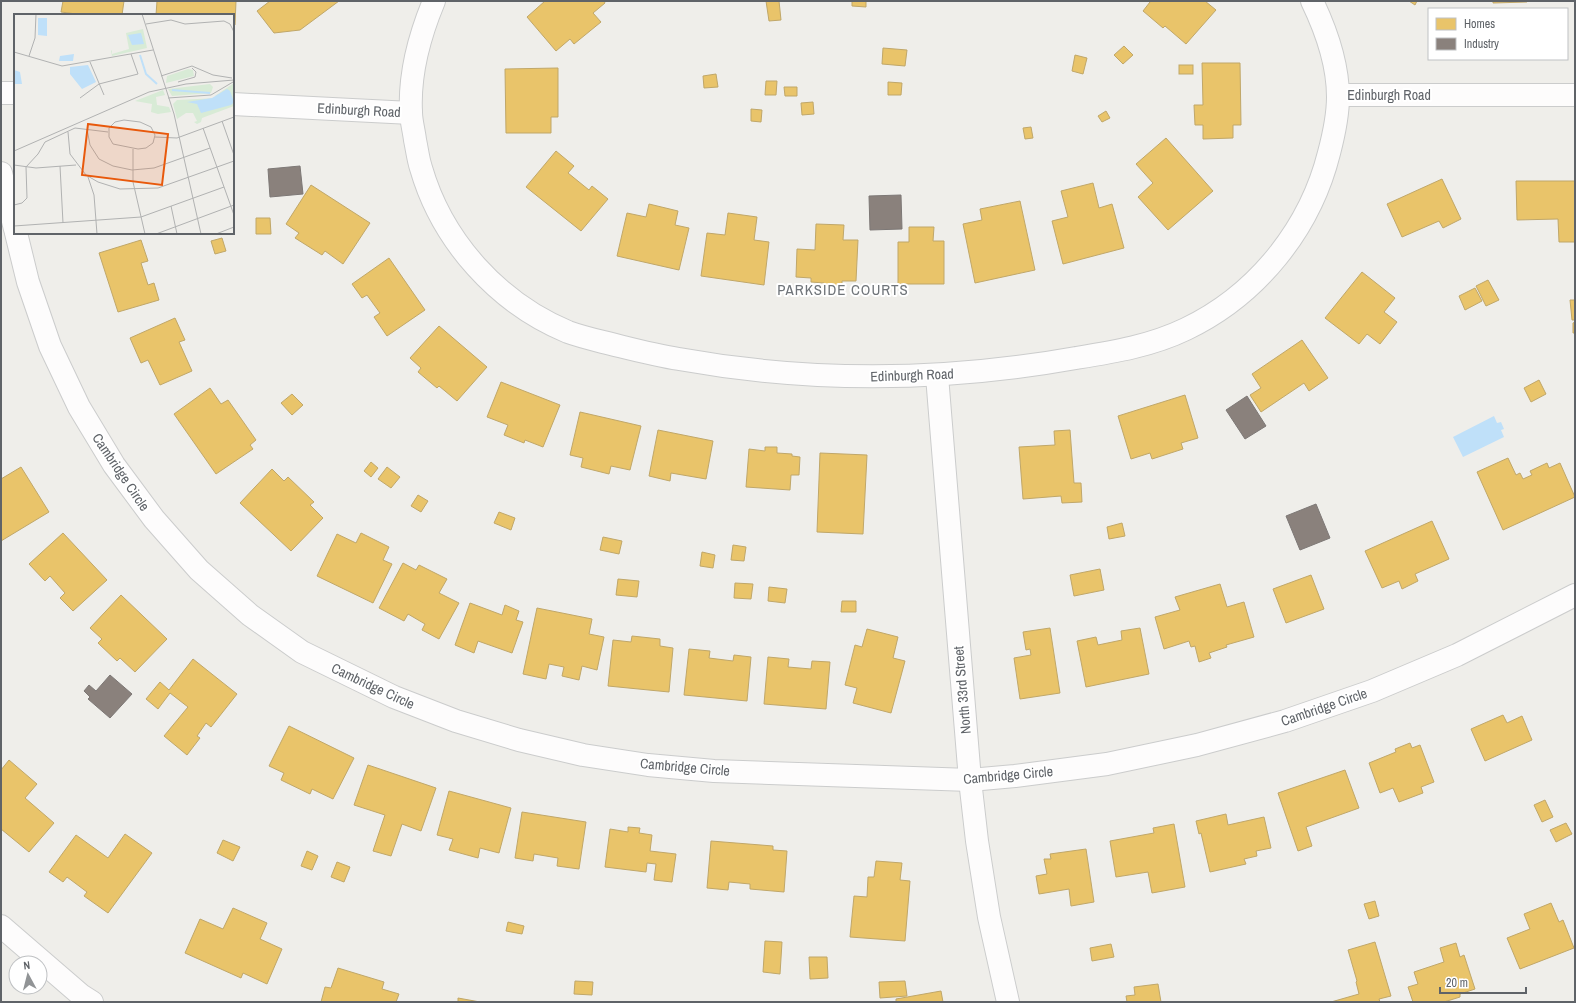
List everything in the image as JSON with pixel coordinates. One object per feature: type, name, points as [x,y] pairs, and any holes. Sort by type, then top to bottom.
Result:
[{"type":"street","points":[[411,113],[412,72],[421,32],[434,1]]},
{"type":"street","points":[[1312,1],[1321,19],[1334,61],[1338,95]]},
{"type":"street","points":[[1,93],[14,94]]},
{"type":"street","name":"Edinburgh Road","points":[[234,104],[411,113],[420,166],[432,200],[449,231],[476,267],[509,298],[539,317],[571,333],[649,354],[720,367],[800,375],[865,377],[937,376],[1034,366],[1108,353],[1152,342],[1186,329],[1218,311],[1254,283],[1279,256],[1305,218],[1323,176],[1335,132],[1338,95],[1575,95]]},
{"type":"street","points":[[1,174],[14,225]]},
{"type":"street","name":"Cambridge Circle","points":[[16,234],[28,282],[50,346],[79,407],[114,465],[154,519],[199,570],[250,615],[302,652],[394,698],[456,721],[519,740],[583,755],[648,765],[714,771],[970,780],[1015,776],[1107,764],[1197,746],[1285,721],[1372,691],[1457,655],[1575,595]]},
{"type":"street","name":"North 33rd Street","points":[[937,376],[976,841],[989,917],[1008,1002]]},
{"type":"street","points":[[1,926],[81,995],[92,1002]]},
{"type":"water","points":[[1494,416],[1497,423],[1501,422],[1504,429],[1501,430],[1504,437],[1463,457],[1453,437]]},
{"type":"building: Homes","points":[[63,1],[124,1],[122,14],[76,14],[61,12]]},
{"type":"building: Homes","points":[[157,1],[236,1],[235,25],[234,14],[156,14]]},
{"type":"building: Homes","points":[[270,1],[339,1],[300,30],[274,33],[257,11]]},
{"type":"building: Homes","points":[[545,1],[604,1],[605,3],[593,13],[601,22],[574,44],[570,39],[556,51],[527,17]]},
{"type":"building: Homes","points":[[766,1],[779,1],[781,20],[769,21]]},
{"type":"building: Homes","points":[[852,1],[866,1],[866,7],[852,6]]},
{"type":"building: Homes","points":[[1148,1],[1205,1],[1216,10],[1186,44],[1165,26],[1163,28],[1143,11],[1150,2]]},
{"type":"building: Homes","points":[[1409,1],[1417,1],[1415,5]]},
{"type":"building: Homes","points":[[1493,1],[1527,1],[1527,2],[1493,3]]},
{"type":"building: Homes","points":[[1124,46],[1133,55],[1123,64],[1114,55]]},
{"type":"building: Homes","points":[[883,48],[907,50],[905,66],[882,64]]},
{"type":"building: Homes","points":[[1075,55],[1087,58],[1083,74],[1072,71]]},
{"type":"building: Homes","points":[[1202,63],[1240,63],[1241,125],[1233,125],[1233,138],[1203,139],[1203,125],[1195,125],[1194,105],[1203,105]]},
{"type":"building: Homes","points":[[1179,65],[1193,65],[1193,74],[1179,74]]},
{"type":"building: Homes","points":[[558,68],[558,117],[551,117],[551,133],[506,133],[505,69]]},
{"type":"building: Homes","points":[[716,74],[718,87],[704,88],[703,76]]},
{"type":"building: Homes","points":[[766,81],[777,81],[776,95],[765,95]]},
{"type":"building: Homes","points":[[888,82],[902,83],[901,95],[888,95]]},
{"type":"building: Homes","points":[[784,87],[797,87],[797,96],[785,96]]},
{"type":"building: Homes","points":[[813,102],[814,114],[802,115],[801,103]]},
{"type":"building: Homes","points":[[751,109],[762,110],[761,122],[751,121]]},
{"type":"building: Homes","points":[[1106,111],[1110,118],[1102,122],[1098,116]]},
{"type":"building: Homes","points":[[1031,127],[1033,138],[1025,139],[1023,128]]},
{"type":"building: Homes","points":[[1166,138],[1213,191],[1168,230],[1138,197],[1153,183],[1136,164]]},
{"type":"building: Homes","points":[[556,151],[574,166],[568,173],[589,190],[592,186],[608,199],[581,231],[526,187]]},
{"type":"building: Homes","points":[[1442,179],[1461,219],[1443,228],[1439,221],[1402,237],[1387,204]]},
{"type":"building: Homes","points":[[1516,181],[1575,181],[1575,242],[1559,242],[1558,219],[1517,220]]},
{"type":"building: Homes","points":[[1093,183],[1099,208],[1112,204],[1124,248],[1063,264],[1052,221],[1068,217],[1061,191]]},
{"type":"building: Homes","points":[[311,185],[370,223],[343,264],[325,251],[322,255],[295,238],[299,233],[286,224]]},
{"type":"building: Homes","points":[[1020,201],[1035,270],[975,283],[963,224],[982,220],[980,209]]},
{"type":"building: Homes","points":[[649,204],[678,211],[675,225],[689,228],[679,270],[617,256],[627,213],[646,217]]},
{"type":"building: Homes","points":[[728,213],[757,217],[754,240],[769,242],[764,285],[701,276],[707,233],[725,235]]},
{"type":"building: Homes","points":[[256,218],[270,218],[271,234],[256,234]]},
{"type":"building: Homes","points":[[816,224],[844,225],[843,240],[858,240],[856,281],[842,281],[842,289],[824,288],[824,283],[811,282],[811,278],[796,277],[797,249],[815,250]]},
{"type":"building: Homes","points":[[909,227],[934,227],[933,241],[944,241],[944,284],[898,284],[898,242],[909,242]]},
{"type":"building: Homes","points":[[222,238],[226,251],[215,254],[211,241]]},
{"type":"building: Homes","points":[[141,240],[148,261],[141,263],[148,285],[154,283],[159,300],[118,312],[99,253]]},
{"type":"building: Homes","points":[[389,258],[425,310],[387,336],[374,317],[380,313],[367,295],[362,298],[352,284]]},
{"type":"building: Homes","points":[[1362,272],[1395,298],[1384,312],[1397,322],[1380,344],[1367,334],[1359,344],[1325,318]]},
{"type":"building: Homes","points":[[1488,280],[1499,300],[1486,306],[1476,286]]},
{"type":"building: Homes","points":[[1475,288],[1482,301],[1465,310],[1459,296]]},
{"type":"building: Homes","points":[[1570,300],[1575,300],[1575,320],[1572,320]]},
{"type":"building: Homes","points":[[175,318],[185,340],[179,342],[192,371],[160,385],[148,360],[141,363],[130,338]]},
{"type":"building: Homes","points":[[1575,322],[1575,333],[1573,333],[1573,323]]},
{"type":"building: Homes","points":[[439,326],[487,367],[457,401],[439,386],[437,388],[418,372],[421,368],[410,358]]},
{"type":"building: Homes","points":[[1302,340],[1328,378],[1309,391],[1304,383],[1261,412],[1250,395],[1261,388],[1252,374]]},
{"type":"building: Homes","points":[[1539,380],[1546,394],[1531,402],[1524,388]]},
{"type":"building: Homes","points":[[501,382],[560,405],[543,447],[525,440],[524,443],[504,435],[508,425],[487,417]]},
{"type":"building: Homes","points":[[210,388],[221,404],[228,400],[256,440],[250,445],[253,449],[216,474],[174,414]]},
{"type":"building: Homes","points":[[292,394],[303,405],[292,415],[281,403]]},
{"type":"building: Homes","points":[[1185,395],[1198,438],[1181,443],[1183,449],[1152,459],[1150,453],[1131,459],[1118,416]]},
{"type":"building: Homes","points":[[580,412],[641,426],[630,470],[611,466],[609,474],[581,467],[583,458],[570,455]]},
{"type":"building: Homes","points":[[658,430],[713,441],[706,479],[671,473],[670,481],[649,476]]},
{"type":"building: Homes","points":[[1070,430],[1074,483],[1081,483],[1082,502],[1062,503],[1061,496],[1023,499],[1019,447],[1055,445],[1054,431]]},
{"type":"building: Homes","points":[[765,447],[777,447],[777,453],[792,454],[792,456],[800,457],[799,475],[791,475],[790,490],[746,487],[749,449],[765,451]]},
{"type":"building: Homes","points":[[820,453],[867,455],[863,534],[817,532]]},
{"type":"building: Homes","points":[[1508,458],[1516,475],[1520,473],[1523,479],[1532,475],[1530,471],[1547,463],[1549,468],[1560,463],[1575,497],[1503,530],[1477,472]]},
{"type":"building: Homes","points":[[371,462],[378,468],[371,477],[364,471]]},
{"type":"building: Homes","points":[[21,467],[49,512],[1,541],[1,479]]},
{"type":"building: Homes","points":[[387,467],[400,477],[391,488],[378,479]]},
{"type":"building: Homes","points":[[272,469],[284,481],[288,477],[314,502],[310,505],[323,518],[291,551],[240,503]]},
{"type":"building: Homes","points":[[418,495],[428,501],[421,512],[411,506]]},
{"type":"building: Homes","points":[[499,512],[515,518],[511,530],[494,523]]},
{"type":"building: Homes","points":[[1432,521],[1449,559],[1415,574],[1418,581],[1402,589],[1399,581],[1382,588],[1365,551]]},
{"type":"building: Homes","points":[[1122,523],[1125,536],[1109,539],[1107,527]]},
{"type":"building: Homes","points":[[63,533],[107,580],[73,611],[60,598],[65,593],[50,576],[45,581],[29,564]]},
{"type":"building: Homes","points":[[361,533],[389,547],[383,560],[392,564],[373,603],[317,576],[337,534],[356,543]]},
{"type":"building: Homes","points":[[603,537],[622,541],[619,554],[600,550]]},
{"type":"building: Homes","points":[[733,545],[746,547],[744,561],[731,560]]},
{"type":"building: Homes","points":[[702,552],[715,555],[713,568],[700,566]]},
{"type":"building: Homes","points":[[403,563],[416,570],[419,565],[447,579],[439,593],[459,603],[439,639],[422,630],[425,624],[408,614],[404,621],[379,608]]},
{"type":"building: Homes","points":[[1100,569],[1104,590],[1074,596],[1070,575]]},
{"type":"building: Homes","points":[[1311,575],[1324,609],[1286,623],[1273,589]]},
{"type":"building: Homes","points":[[618,579],[639,581],[637,597],[616,595]]},
{"type":"building: Homes","points":[[735,583],[753,584],[751,599],[734,598]]},
{"type":"building: Homes","points":[[1220,584],[1227,607],[1244,602],[1254,637],[1226,645],[1227,647],[1209,653],[1211,658],[1199,662],[1195,646],[1191,647],[1189,641],[1164,649],[1155,617],[1180,610],[1175,597]]},
{"type":"building: Homes","points":[[769,587],[787,589],[785,603],[768,601]]},
{"type":"building: Homes","points":[[121,595],[167,639],[135,672],[120,658],[117,661],[98,643],[102,639],[90,628]]},
{"type":"building: Homes","points":[[842,601],[856,601],[856,612],[841,612]]},
{"type":"building: Homes","points":[[470,603],[502,615],[505,605],[519,611],[516,620],[523,622],[512,653],[478,641],[474,653],[455,645]]},
{"type":"building: Homes","points":[[537,608],[592,619],[589,634],[604,637],[597,670],[582,666],[579,680],[562,676],[564,667],[549,664],[546,679],[523,674]]},
{"type":"building: Homes","points":[[1050,628],[1060,693],[1020,699],[1014,658],[1031,655],[1030,649],[1026,650],[1023,632]]},
{"type":"building: Homes","points":[[1140,628],[1149,674],[1086,687],[1077,641],[1096,637],[1098,645],[1122,640],[1121,631]]},
{"type":"building: Homes","points":[[867,629],[898,637],[893,658],[905,661],[891,713],[853,703],[857,688],[845,685],[855,645],[862,647]]},
{"type":"building: Homes","points":[[632,636],[660,639],[660,646],[673,648],[669,692],[608,686],[613,640],[631,642]]},
{"type":"building: Homes","points":[[689,649],[710,651],[709,658],[733,661],[734,655],[751,657],[747,701],[684,695]]},
{"type":"building: Homes","points":[[768,657],[789,659],[788,667],[811,669],[812,661],[830,662],[826,709],[764,704]]},
{"type":"building: Homes","points":[[193,659],[237,694],[211,727],[206,723],[197,736],[200,738],[187,755],[164,736],[188,707],[170,693],[158,709],[146,699],[160,682],[169,690]]},
{"type":"building: Homes","points":[[1503,715],[1507,723],[1522,716],[1532,740],[1485,761],[1471,729]]},
{"type":"building: Homes","points":[[289,726],[354,758],[333,799],[312,789],[310,794],[281,780],[284,773],[269,766]]},
{"type":"building: Homes","points":[[1410,743],[1412,748],[1420,745],[1434,782],[1421,787],[1423,793],[1399,802],[1393,788],[1380,793],[1369,763],[1396,752],[1395,749]]},
{"type":"building: Homes","points":[[9,760],[37,784],[25,798],[54,823],[29,852],[1,829],[1,770]]},
{"type":"building: Homes","points":[[368,765],[436,788],[421,831],[402,824],[391,856],[373,851],[385,815],[354,805]]},
{"type":"building: Homes","points":[[1345,770],[1359,808],[1306,827],[1312,846],[1298,851],[1278,793]]},
{"type":"building: Homes","points":[[449,791],[511,808],[499,853],[480,848],[478,858],[449,850],[453,839],[437,835]]},
{"type":"building: Homes","points":[[1545,800],[1553,817],[1542,822],[1534,805]]},
{"type":"building: Homes","points":[[522,812],[586,822],[579,869],[557,866],[558,858],[534,854],[533,861],[515,858]]},
{"type":"building: Homes","points":[[1226,814],[1228,825],[1264,817],[1271,848],[1256,851],[1257,856],[1244,859],[1246,864],[1210,872],[1201,833],[1199,834],[1196,821]]},
{"type":"building: Homes","points":[[1566,823],[1572,834],[1556,842],[1550,830]]},
{"type":"building: Homes","points":[[1174,824],[1185,887],[1152,893],[1148,872],[1116,877],[1110,841],[1154,833],[1153,828]]},
{"type":"building: Homes","points":[[628,827],[640,828],[639,833],[652,835],[650,851],[676,854],[672,882],[654,880],[656,864],[647,863],[646,872],[605,867],[610,829],[628,832]]},
{"type":"building: Homes","points":[[125,834],[152,853],[108,913],[84,896],[87,892],[67,877],[63,882],[49,872],[76,835],[108,858]]},
{"type":"building: Homes","points":[[223,840],[240,847],[233,861],[217,853]]},
{"type":"building: Homes","points":[[711,841],[773,846],[773,850],[787,851],[784,892],[750,889],[750,884],[729,882],[728,890],[707,888]]},
{"type":"building: Homes","points":[[1086,849],[1094,902],[1071,906],[1069,889],[1039,894],[1036,876],[1047,874],[1044,859],[1051,859],[1050,854]]},
{"type":"building: Homes","points":[[307,851],[318,856],[312,870],[301,866]]},
{"type":"building: Homes","points":[[876,861],[902,863],[900,880],[910,881],[905,941],[850,937],[854,896],[867,897],[868,877],[874,877]]},
{"type":"building: Homes","points":[[337,862],[350,867],[344,882],[331,877]]},
{"type":"building: Homes","points":[[1375,901],[1379,916],[1369,919],[1364,904]]},
{"type":"building: Homes","points":[[1551,903],[1559,922],[1563,920],[1574,948],[1520,969],[1507,938],[1530,929],[1524,914]]},
{"type":"building: Homes","points":[[233,908],[267,923],[260,939],[282,949],[267,984],[243,973],[241,978],[185,953],[200,919],[223,929]]},
{"type":"building: Homes","points":[[508,922],[524,926],[522,934],[506,931]]},
{"type":"building: Homes","points":[[765,941],[782,942],[780,974],[763,972]]},
{"type":"building: Homes","points":[[1375,942],[1391,996],[1379,999],[1380,1002],[1331,1002],[1359,994],[1357,981],[1348,950]]},
{"type":"building: Homes","points":[[1456,943],[1460,957],[1464,955],[1475,989],[1460,994],[1460,997],[1444,1002],[1413,1002],[1408,987],[1418,984],[1414,972],[1444,962],[1440,948]]},
{"type":"building: Homes","points":[[1111,944],[1114,957],[1092,961],[1090,948]]},
{"type":"building: Homes","points":[[809,957],[827,957],[828,978],[810,979]]},
{"type":"building: Homes","points":[[338,968],[384,982],[382,989],[399,994],[396,1002],[321,1002],[325,987],[331,988]]},
{"type":"building: Homes","points":[[575,981],[593,982],[592,995],[574,994]]},
{"type":"building: Homes","points":[[905,981],[907,996],[880,998],[879,982]]},
{"type":"building: Homes","points":[[1158,984],[1161,1002],[1127,1002],[1126,996],[1135,995],[1134,987]]},
{"type":"building: Homes","points":[[941,991],[943,1002],[896,1002],[896,999]]},
{"type":"building: Homes","points":[[458,998],[480,1002],[458,1002]]},
{"type":"building: Industry","points":[[300,166],[303,194],[270,197],[268,169]]},
{"type":"building: Industry","points":[[901,195],[902,229],[870,230],[869,196]]},
{"type":"building: Industry","points":[[1247,396],[1266,426],[1245,439],[1226,410]]},
{"type":"building: Industry","points":[[1316,504],[1330,538],[1300,550],[1286,516]]},
{"type":"building: Industry","points":[[110,675],[132,694],[110,718],[88,699],[90,697],[84,691],[89,685],[96,691]]},
{"type":"district","name":"PARKSIDE COURTS","points":[[843,290]]}]
